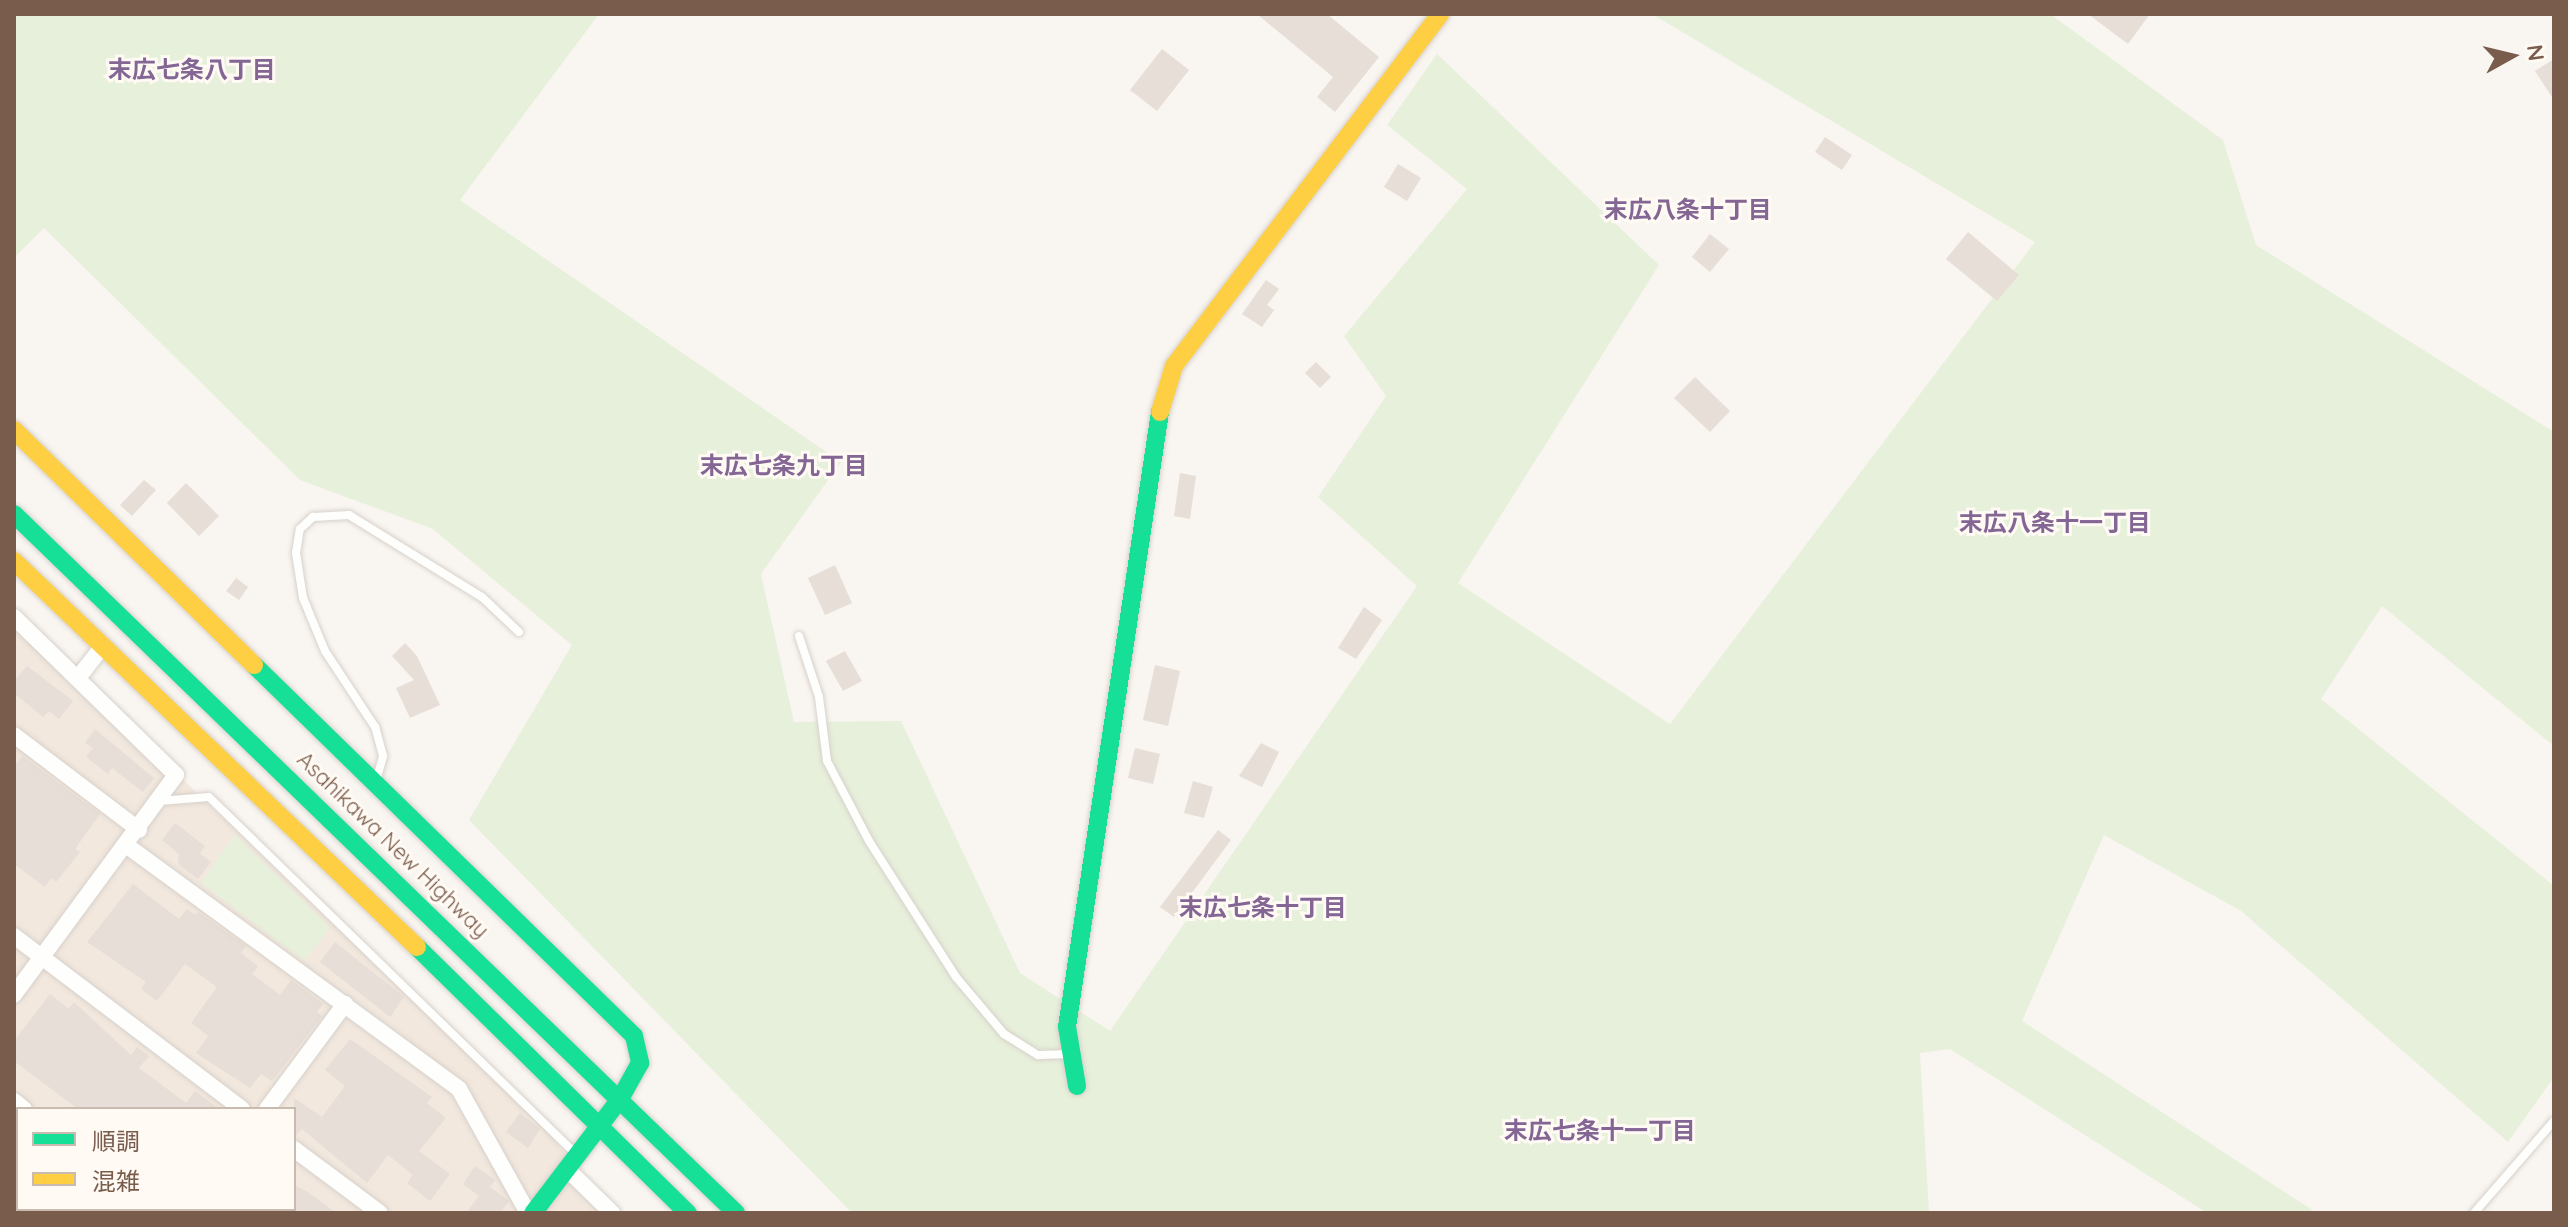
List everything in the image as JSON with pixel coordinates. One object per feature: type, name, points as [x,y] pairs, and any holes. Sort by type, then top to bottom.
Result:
[{"type":"main road","points":[[1077,1086],[1067,1027],[1163,391],[1174,366],[1440,14]]},
{"type":"main road","points":[[14,430],[634,1036],[640,1063],[620,1099],[603,1126],[531,1213]]},
{"type":"main road","name":"Asahikawa New Highway","points":[[14,514],[736,1213]]},
{"type":"main road","points":[[14,561],[603,1126],[688,1213]]},
{"type":"street","points":[[14,617],[176,775],[139,830],[14,995]]},
{"type":"street","points":[[78,678],[103,646]]},
{"type":"street","points":[[14,735],[139,830]]},
{"type":"street","points":[[126,845],[459,1089],[531,1213]]},
{"type":"street","points":[[14,936],[239,1107]]},
{"type":"street","points":[[268,1107],[345,1004]]},
{"type":"street","points":[[296,1150],[380,1213]]},
{"type":"street","points":[[574,1163],[612,1213]]},
{"type":"lane","points":[[375,782],[383,756],[375,727],[325,651],[303,598],[296,553],[300,529],[313,517],[349,515],[482,597],[519,632]]},
{"type":"lane","points":[[799,636],[819,697],[827,761],[869,841],[956,977],[1004,1034],[1038,1055],[1071,1054]]},
{"type":"lane","points":[[158,801],[209,797],[574,1163]]},
{"type":"lane","points":[[2474,1213],[2554,1121]]},
{"type":"shaded area","points":[[14,617],[543,1126],[613,1213],[14,1213]]},
{"type":"green space","points":[[14,14],[599,14],[460,200],[841,462],[761,574],[794,722],[901,721],[1020,973],[1110,1031],[1417,586],[1318,497],[1386,396],[1344,336],[1467,189],[1387,125],[1437,54],[1659,265],[1458,583],[1670,724],[2035,242],[1652,14],[2050,14],[2223,140],[2256,245],[2554,432],[2554,746],[2382,606],[2321,699],[2554,886],[2554,1077],[2508,1142],[2241,911],[2104,835],[2022,1021],[2317,1213],[2207,1213],[1950,1049],[1920,1053],[1929,1213],[852,1213],[469,820],[572,645],[433,529],[300,480],[44,228],[14,258]]},
{"type":"green space","points":[[235,835],[330,927],[304,961],[201,883]]},
{"type":"building","points":[[1257,14],[1327,14],[1379,57],[1335,112],[1317,97],[1333,77]]},
{"type":"building","points":[[2088,14],[2150,14],[2128,44]]},
{"type":"building","points":[[1162,49],[1189,70],[1157,111],[1130,90]]},
{"type":"building","points":[[2554,59],[2554,100],[2535,71]]},
{"type":"building","points":[[1825,137],[1852,155],[1842,170],[1815,152]]},
{"type":"building","points":[[1398,164],[1421,178],[1407,201],[1384,187]]},
{"type":"building","points":[[1968,232],[2019,275],[1997,301],[1946,259]]},
{"type":"building","points":[[1710,234],[1729,249],[1710,272],[1692,257]]},
{"type":"building","points":[[1266,280],[1279,289],[1267,305],[1274,310],[1262,327],[1242,314]]},
{"type":"building","points":[[1316,362],[1331,377],[1320,388],[1305,373]]},
{"type":"building","points":[[1695,377],[1730,411],[1710,432],[1674,398]]},
{"type":"building","points":[[1180,473],[1196,476],[1190,519],[1174,516]]},
{"type":"building","points":[[144,480],[156,490],[132,516],[120,505]]},
{"type":"building","points":[[186,483],[219,516],[199,536],[167,503]]},
{"type":"building","points":[[835,565],[852,603],[825,615],[808,578]]},
{"type":"building","points":[[236,578],[248,587],[239,600],[226,591]]},
{"type":"building","points":[[1364,607],[1382,620],[1356,659],[1338,648]]},
{"type":"building","points":[[405,643],[417,656],[440,705],[410,718],[396,688],[414,680],[392,656]]},
{"type":"building","points":[[845,651],[862,681],[843,691],[826,661]]},
{"type":"building","points":[[1155,665],[1180,671],[1168,726],[1143,720]]},
{"type":"building","points":[[27,666],[73,701],[59,719],[49,711],[43,717],[14,693],[14,681]]},
{"type":"building","points":[[95,729],[154,778],[143,792],[112,768],[108,774],[86,757],[93,748],[85,743]]},
{"type":"building","points":[[1261,743],[1279,752],[1262,787],[1239,776]]},
{"type":"building","points":[[1135,748],[1160,754],[1153,784],[1128,778]]},
{"type":"building","points":[[22,756],[100,814],[75,849],[80,852],[56,882],[51,878],[45,887],[14,864],[14,766]]},
{"type":"building","points":[[1193,781],[1213,787],[1204,818],[1184,813]]},
{"type":"building","points":[[175,823],[205,846],[200,854],[211,862],[198,879],[178,864],[179,854],[162,840]]},
{"type":"building","points":[[1218,830],[1231,840],[1174,917],[1160,907]]},
{"type":"building","points":[[133,884],[179,919],[187,909],[196,915],[198,912],[246,946],[241,953],[258,966],[252,974],[280,995],[291,980],[323,1004],[317,1012],[322,1016],[272,1081],[261,1074],[250,1088],[196,1053],[208,1036],[191,1023],[217,987],[185,964],[157,1001],[141,989],[146,982],[87,942]]},
{"type":"building","points":[[335,942],[404,997],[390,1017],[320,962]]},
{"type":"building","points":[[50,994],[69,1009],[74,1002],[131,1055],[137,1047],[149,1056],[139,1068],[186,1103],[195,1091],[216,1107],[75,1107],[14,1061],[14,1041]]},
{"type":"building","points":[[350,1039],[432,1097],[427,1103],[446,1118],[419,1151],[450,1174],[430,1201],[407,1183],[413,1175],[388,1155],[367,1183],[302,1129],[296,1136],[294,1098],[322,1117],[345,1086],[325,1070]]},
{"type":"building","points":[[520,1113],[540,1129],[528,1148],[506,1132]]},
{"type":"building","points":[[475,1166],[495,1180],[490,1187],[509,1201],[500,1213],[466,1213],[479,1196],[463,1184]]},
{"type":"building","points":[[296,1186],[336,1213],[294,1213]]},
{"type":"traffic: fast","points":[[1077,1086],[1067,1027],[1160,412]]},
{"type":"traffic: fast","points":[[14,514],[736,1213]]},
{"type":"traffic: fast","points":[[254,665],[634,1036],[640,1063],[620,1099],[533,1213]]},
{"type":"traffic: fast","points":[[417,947],[688,1213]]},
{"type":"traffic: slow","points":[[1160,412],[1174,366],[1440,14]]},
{"type":"traffic: slow","points":[[14,430],[254,665]]},
{"type":"traffic: slow","points":[[14,561],[417,947]]},
{"type":"district","name":"末広七条八丁目","points":[[192,70]]},
{"type":"district","name":"末広八条十丁目","points":[[1688,210]]},
{"type":"district","name":"末広七条九丁目","points":[[784,466]]},
{"type":"district","name":"末広八条十一丁目","points":[[2055,523]]},
{"type":"district","name":"末広七条十丁目","points":[[1263,908]]},
{"type":"district","name":"末広七条十一丁目","points":[[1600,1131]]}]
